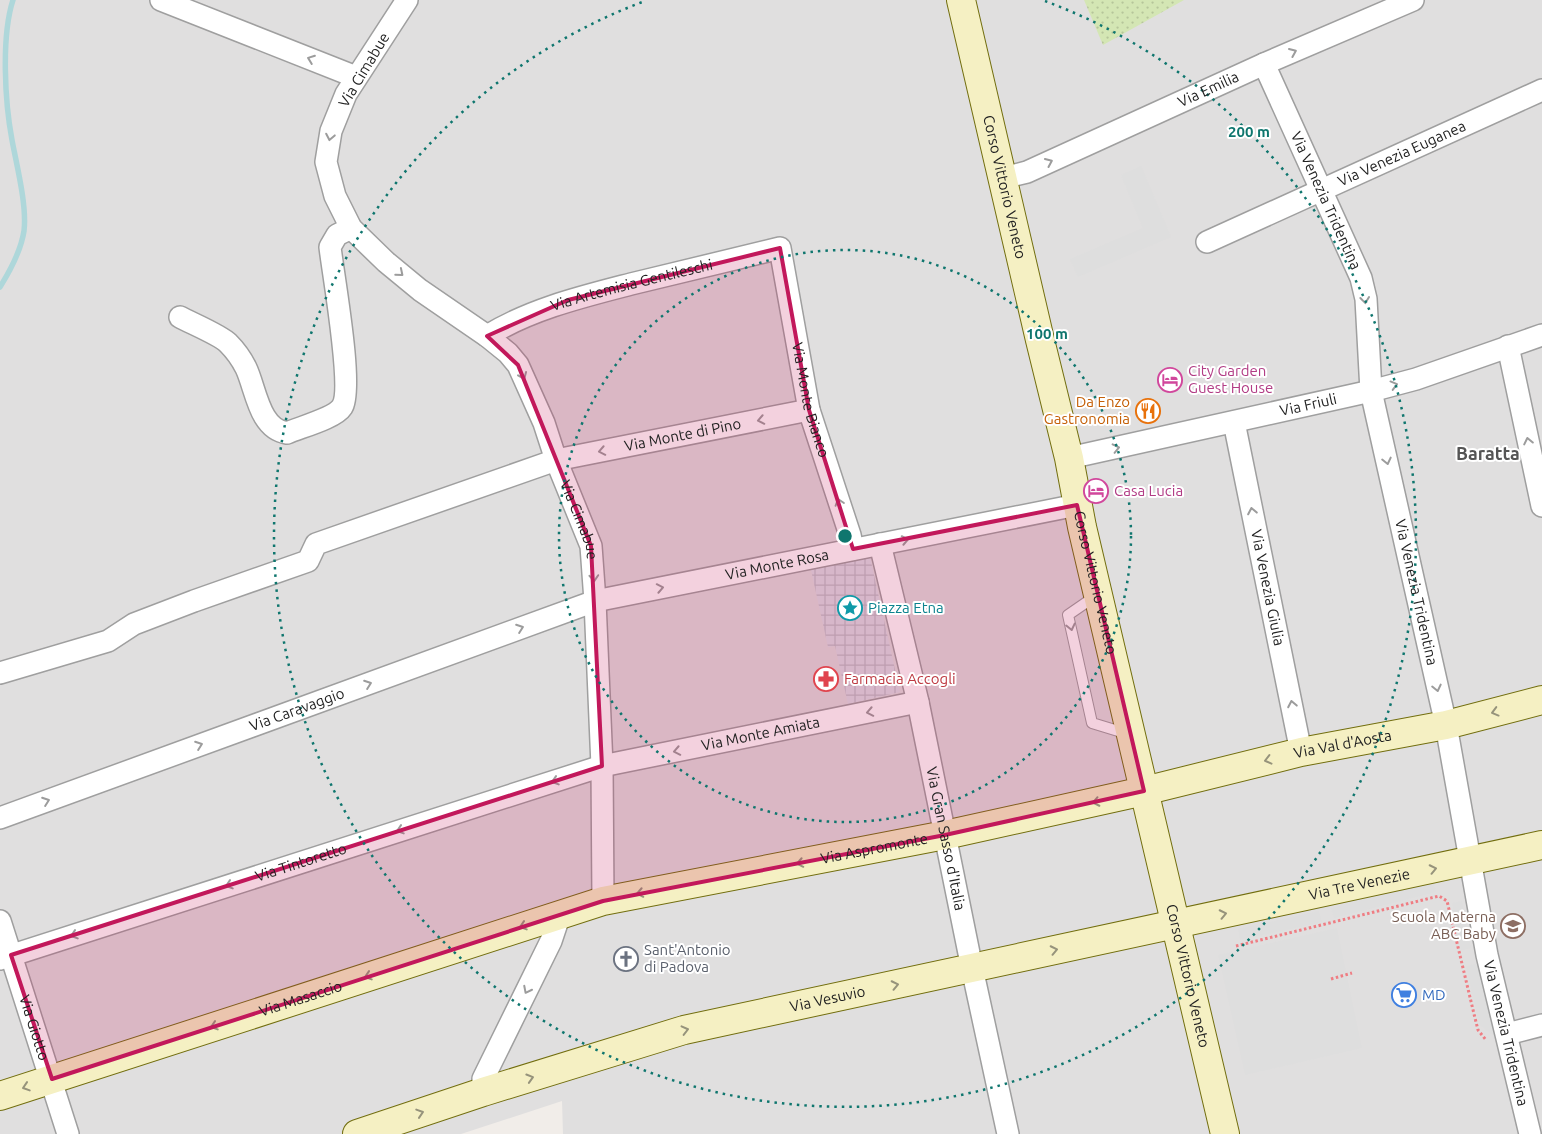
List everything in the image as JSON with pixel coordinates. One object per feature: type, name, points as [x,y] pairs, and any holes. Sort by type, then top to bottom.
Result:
[{"type":"street","points":[[161,0],[356,77]]},
{"type":"street","name":"Via Cimabue","points":[[407,0],[346,94],[331,132],[326,162],[335,196],[351,228],[386,262],[420,290],[487,336],[508,353],[518,365],[544,423],[556,460],[591,546],[602,766],[603,901]]},
{"type":"street","name":"Corso Vittorio Veneto","points":[[961,0],[1069,458],[1077,506],[1130,734],[1225,1134]]},
{"type":"street","name":"Via Emilia","points":[[1003,178],[1027,172],[1264,64],[1413,0]]},
{"type":"street","name":"Via Venezia Tridentina","points":[[1264,64],[1361,278],[1366,300],[1371,391],[1446,725],[1487,955],[1530,1134]]},
{"type":"street","name":"Via Venezia Euganea","points":[[1208,242],[1542,90]]},
{"type":"street","points":[[180,317],[227,342],[245,367],[260,406],[269,423],[280,432],[287,433],[337,413],[344,405],[346,376],[342,329],[330,247],[337,235],[351,228]]},
{"type":"street","name":"Via Artemisia Gentileschi","points":[[487,336],[506,324],[568,300],[780,248]]},
{"type":"street","name":"Via Monte Bianco","points":[[780,248],[809,410],[853,549]]},
{"type":"street","name":"Via Friuli","points":[[1069,458],[1371,391],[1416,379],[1542,335]]},
{"type":"street","points":[[1508,346],[1542,506]]},
{"type":"street","name":"Via Monte di Pino","points":[[0,673],[108,641],[134,624],[308,561],[316,544],[556,460],[809,410]]},
{"type":"street","name":"Via Venezia Giulia","points":[[1234,422],[1302,752]]},
{"type":"street","name":"Via Monte Rosa","points":[[595,601],[1077,506]]},
{"type":"street","name":"Via Gran Sasso d'Italia","points":[[880,544],[918,702],[1008,1134]]},
{"type":"street","name":"Via Caravaggio","points":[[0,818],[595,601]]},
{"type":"street","name":"Via Val d'Aosta","points":[[1144,791],[1302,752],[1446,725],[1542,700]]},
{"type":"street","name":"Via Monte Amiata","points":[[602,766],[918,702]]},
{"type":"street","name":"Via Tintoretto","points":[[6,957],[602,766]]},
{"type":"street","name":"Via Aspromonte","points":[[603,901],[945,835],[1144,791]]},
{"type":"street","name":"Via Tre Venezie","points":[[1176,924],[1542,845]]},
{"type":"street","name":"Via Masaccio","points":[[0,1096],[603,901]]},
{"type":"street","points":[[484,1092],[483,1079],[552,942],[560,914]]},
{"type":"street","name":"Via Giotto","points":[[0,921],[6,957],[52,1079],[68,1134]]},
{"type":"street","name":"Via Vesuvio","points":[[373,1132],[484,1092],[684,1030],[1176,924]]},
{"type":"street","points":[[1509,1042],[1542,1025]]},
{"type":"path","points":[[1236,946],[1439,896],[1447,901],[1478,1030],[1490,1045],[1509,1042]]},
{"type":"path","points":[[1331,978],[1352,973]]},
{"type":"highlighted area","points":[[780,248],[809,410],[853,549],[1077,505],[1144,791],[945,835],[603,901],[52,1079],[11,955],[602,766],[591,546],[518,365],[487,336],[568,300]]},
{"type":"shaded area","points":[[0,0],[1542,0],[1542,1134],[563,1134],[562,1101],[461,1134],[0,1134]]},
{"type":"shaded area","points":[[1141,166],[1171,237],[1078,277],[1070,259],[1143,228],[1121,175]]},
{"type":"shaded area","name":"Piazza Etna","points":[[870,557],[900,692],[848,704],[835,646],[828,647],[811,570]]},
{"type":"shaded area","points":[[1433,882],[1436,892],[1334,918],[1331,908]]},
{"type":"shaded area","points":[[1462,901],[1471,948],[1461,951],[1452,903]]},
{"type":"shaded area","points":[[1319,911],[1322,922],[1240,940],[1238,929]]},
{"type":"shaded area","points":[[1337,928],[1362,1048],[1245,1075],[1218,955]]},
{"type":"shaded area","points":[[1479,963],[1497,1038],[1479,1024],[1466,966]]},
{"type":"green space","points":[[1084,0],[1184,0],[1103,45]]},
{"type":"waterway","points":[[0,287],[18,253],[23,238],[25,221],[6,89],[7,32],[13,0]]},
{"type":"place","name":"City Garden Guest House","points":[[1170,380]]},
{"type":"place","name":"Da Enzo Gastronomia","points":[[1148,411]]},
{"type":"place","name":"Casa Lucia","points":[[1096,491]]},
{"type":"place","name":"Piazza Etna","points":[[850,608]]},
{"type":"place","name":"Farmacia Accogli","points":[[826,679]]},
{"type":"place","name":"Scuola Materna ABC Baby","points":[[1513,926]]},
{"type":"place","name":"Sant'Antonio di Padova","points":[[626,959]]},
{"type":"place","name":"MD","points":[[1404,995]]},
{"type":"district","name":"Baratta","points":[[1488,454]]}]
